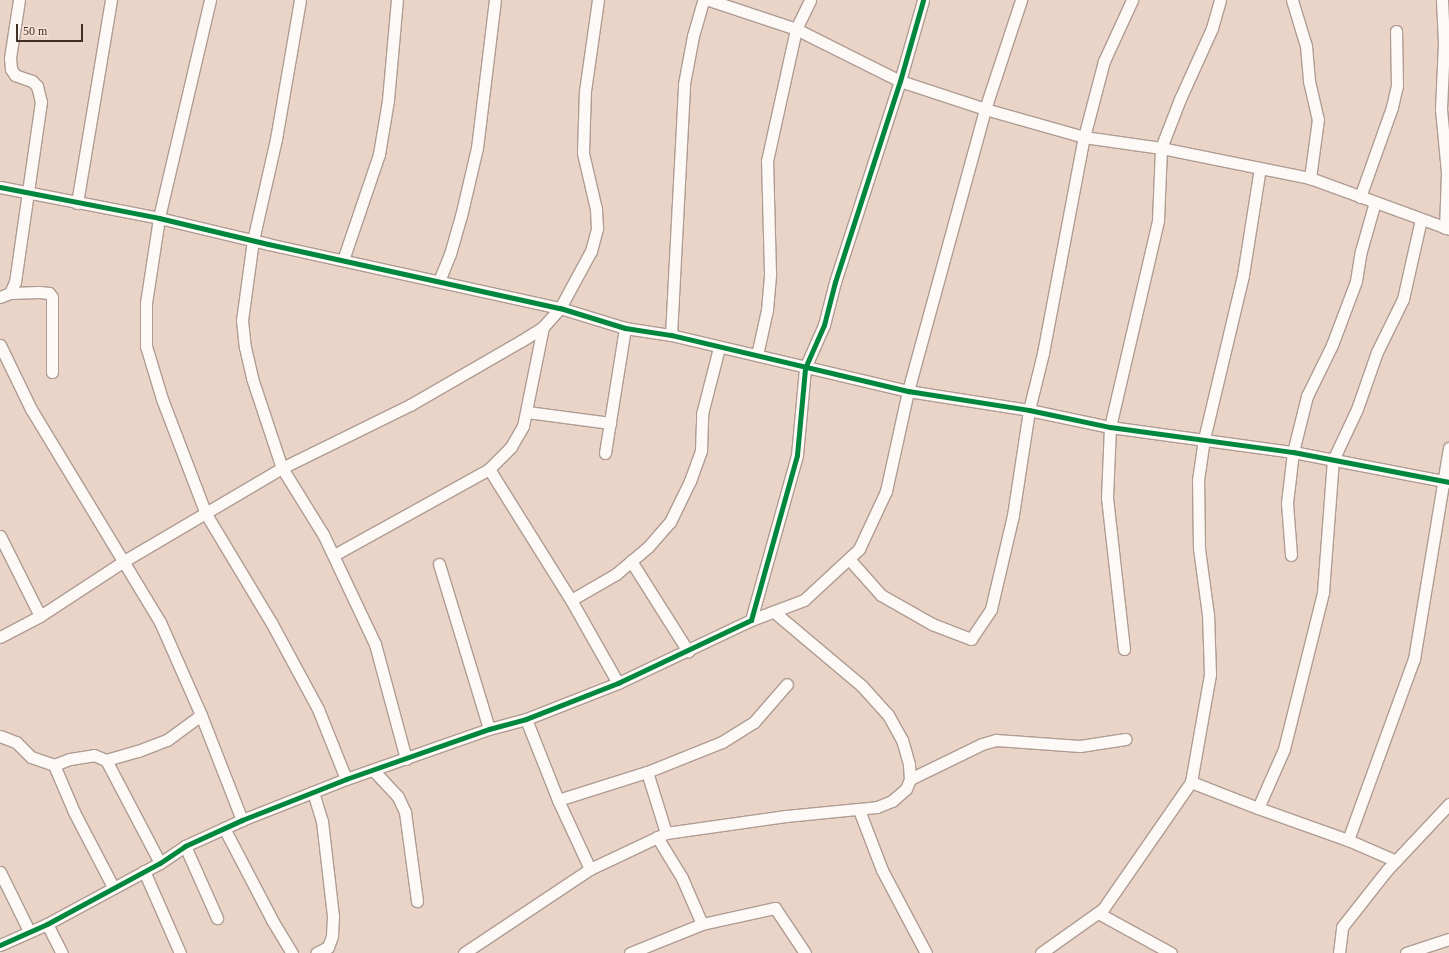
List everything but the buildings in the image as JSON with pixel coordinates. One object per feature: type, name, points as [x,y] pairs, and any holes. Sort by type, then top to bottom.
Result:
[{"type":"street","points":[[5,295],[15,282],[30,194],[41,102],[37,86],[32,81],[15,75],[11,69],[10,58],[19,0]]},
{"type":"street","points":[[77,203],[111,0]]},
{"type":"street","points":[[210,0],[159,218],[146,303],[146,346],[162,399],[206,514],[272,622],[318,709],[346,778]]},
{"type":"street","points":[[300,0],[278,132],[253,240],[242,320],[252,378],[282,468],[334,555],[374,644],[406,759]]},
{"type":"street","points":[[342,260],[379,154],[388,100],[397,0]]},
{"type":"street","points":[[438,281],[450,254],[461,216],[477,148],[496,0]]},
{"type":"street","points":[[0,637],[40,616],[124,561],[282,468],[410,405],[543,327],[560,308],[591,250],[597,228],[596,209],[583,153],[586,91],[598,0]]},
{"type":"street","points":[[671,335],[684,84],[693,36],[704,0]]},
{"type":"street","points":[[709,0],[796,29],[900,81],[985,109],[1084,137],[1161,148],[1310,178],[1447,229],[1447,172],[1441,109],[1444,43],[1442,0]]},
{"type":"street","points":[[757,355],[768,310],[770,273],[767,161],[796,29],[810,0]]},
{"type":"street","points":[[751,620],[796,455],[805,368],[824,325],[835,282],[900,81],[923,0]]},
{"type":"street","points":[[0,945],[47,924],[113,887],[160,863],[185,846],[242,820],[346,778],[406,759],[489,729],[526,719],[618,683],[751,620],[804,600],[849,559],[859,549],[886,491],[908,391],[985,109],[1021,0]]},
{"type":"street","points":[[849,559],[881,595],[932,624],[971,639],[991,609],[1013,515],[1029,410],[1044,346],[1084,137],[1104,60],[1132,0]]},
{"type":"street","points":[[1124,649],[1107,498],[1110,427],[1158,220],[1161,148],[1180,99],[1212,28],[1220,0]]},
{"type":"street","points":[[1292,0],[1306,46],[1309,81],[1318,119],[1310,178]]},
{"type":"street","points":[[1360,197],[1394,100],[1397,86],[1396,31]]},
{"type":"street","points":[[1041,953],[1103,909],[1191,782],[1210,674],[1208,615],[1199,525],[1198,480],[1204,440],[1242,275],[1260,168]]},
{"type":"street","points":[[0,187],[159,218],[560,308],[626,328],[671,335],[719,348],[757,355],[805,368],[908,391],[1029,410],[1110,427],[1293,452],[1447,481]]},
{"type":"street","points":[[1291,555],[1287,503],[1293,452],[1307,396],[1332,345],[1356,280],[1361,251],[1375,202]]},
{"type":"street","points":[[1258,808],[1284,749],[1324,592],[1333,460],[1357,409],[1378,352],[1403,299],[1422,219]]},
{"type":"street","points":[[5,295],[39,292],[49,293],[52,297],[52,372]]},
{"type":"street","points":[[334,555],[489,469],[512,447],[527,412],[543,327]]},
{"type":"street","points":[[605,452],[626,328]]},
{"type":"street","points":[[0,344],[31,409],[160,622],[201,715],[242,820]]},
{"type":"street","points":[[571,600],[616,574],[648,547],[670,522],[690,481],[700,450],[702,414],[719,348]]},
{"type":"street","points":[[527,412],[610,423]]},
{"type":"street","points":[[1348,840],[1414,659],[1447,481],[1449,448]]},
{"type":"street","points":[[489,469],[571,600],[618,683]]},
{"type":"street","points":[[0,536],[40,616]]},
{"type":"street","points":[[632,561],[688,651]]},
{"type":"street","points":[[439,564],[489,729]]},
{"type":"street","points":[[464,953],[590,869],[661,835],[786,816],[859,810],[877,807],[892,801],[906,790],[910,779],[909,764],[902,740],[888,715],[862,686],[774,612]]},
{"type":"street","points":[[558,800],[647,772],[734,736],[754,722],[787,684]]},
{"type":"street","points":[[106,760],[167,740],[201,715]]},
{"type":"street","points":[[526,719],[558,800],[590,869]]},
{"type":"street","points":[[0,736],[16,742],[31,757],[54,765],[70,759],[94,755],[106,760],[160,863]]},
{"type":"street","points":[[910,779],[982,744],[996,740],[1080,746],[1126,739]]},
{"type":"street","points":[[54,765],[74,812],[113,887]]},
{"type":"street","points":[[373,770],[398,797],[405,812],[417,901]]},
{"type":"street","points":[[647,772],[661,835],[702,924]]},
{"type":"street","points":[[1191,782],[1348,840],[1396,861]]},
{"type":"street","points":[[314,792],[322,821],[333,916],[332,936],[328,947],[316,953]]},
{"type":"street","points":[[1339,953],[1342,927],[1396,861],[1449,804]]},
{"type":"street","points":[[859,810],[882,870],[926,953]]},
{"type":"street","points":[[224,828],[272,920],[292,953]]},
{"type":"street","points":[[185,846],[218,918]]},
{"type":"street","points":[[144,871],[180,953]]},
{"type":"street","points":[[0,872],[29,931]]},
{"type":"street","points":[[630,953],[702,924],[775,908],[805,953]]},
{"type":"street","points":[[1098,913],[1172,953]]},
{"type":"street","points":[[47,924],[62,953]]},
{"type":"street","points":[[1406,953],[1449,939]]},
{"type":"cycle path","points":[[0,945],[47,924],[160,863],[185,846],[242,820],[346,779],[489,729],[526,719],[618,683],[751,620],[797,455],[805,368],[824,325],[835,282],[900,81],[923,0]]},
{"type":"cycle path","points":[[0,187],[159,218],[268,244],[560,308],[625,328],[671,335],[908,391],[1029,410],[1110,427],[1293,452],[1449,482]]}]
